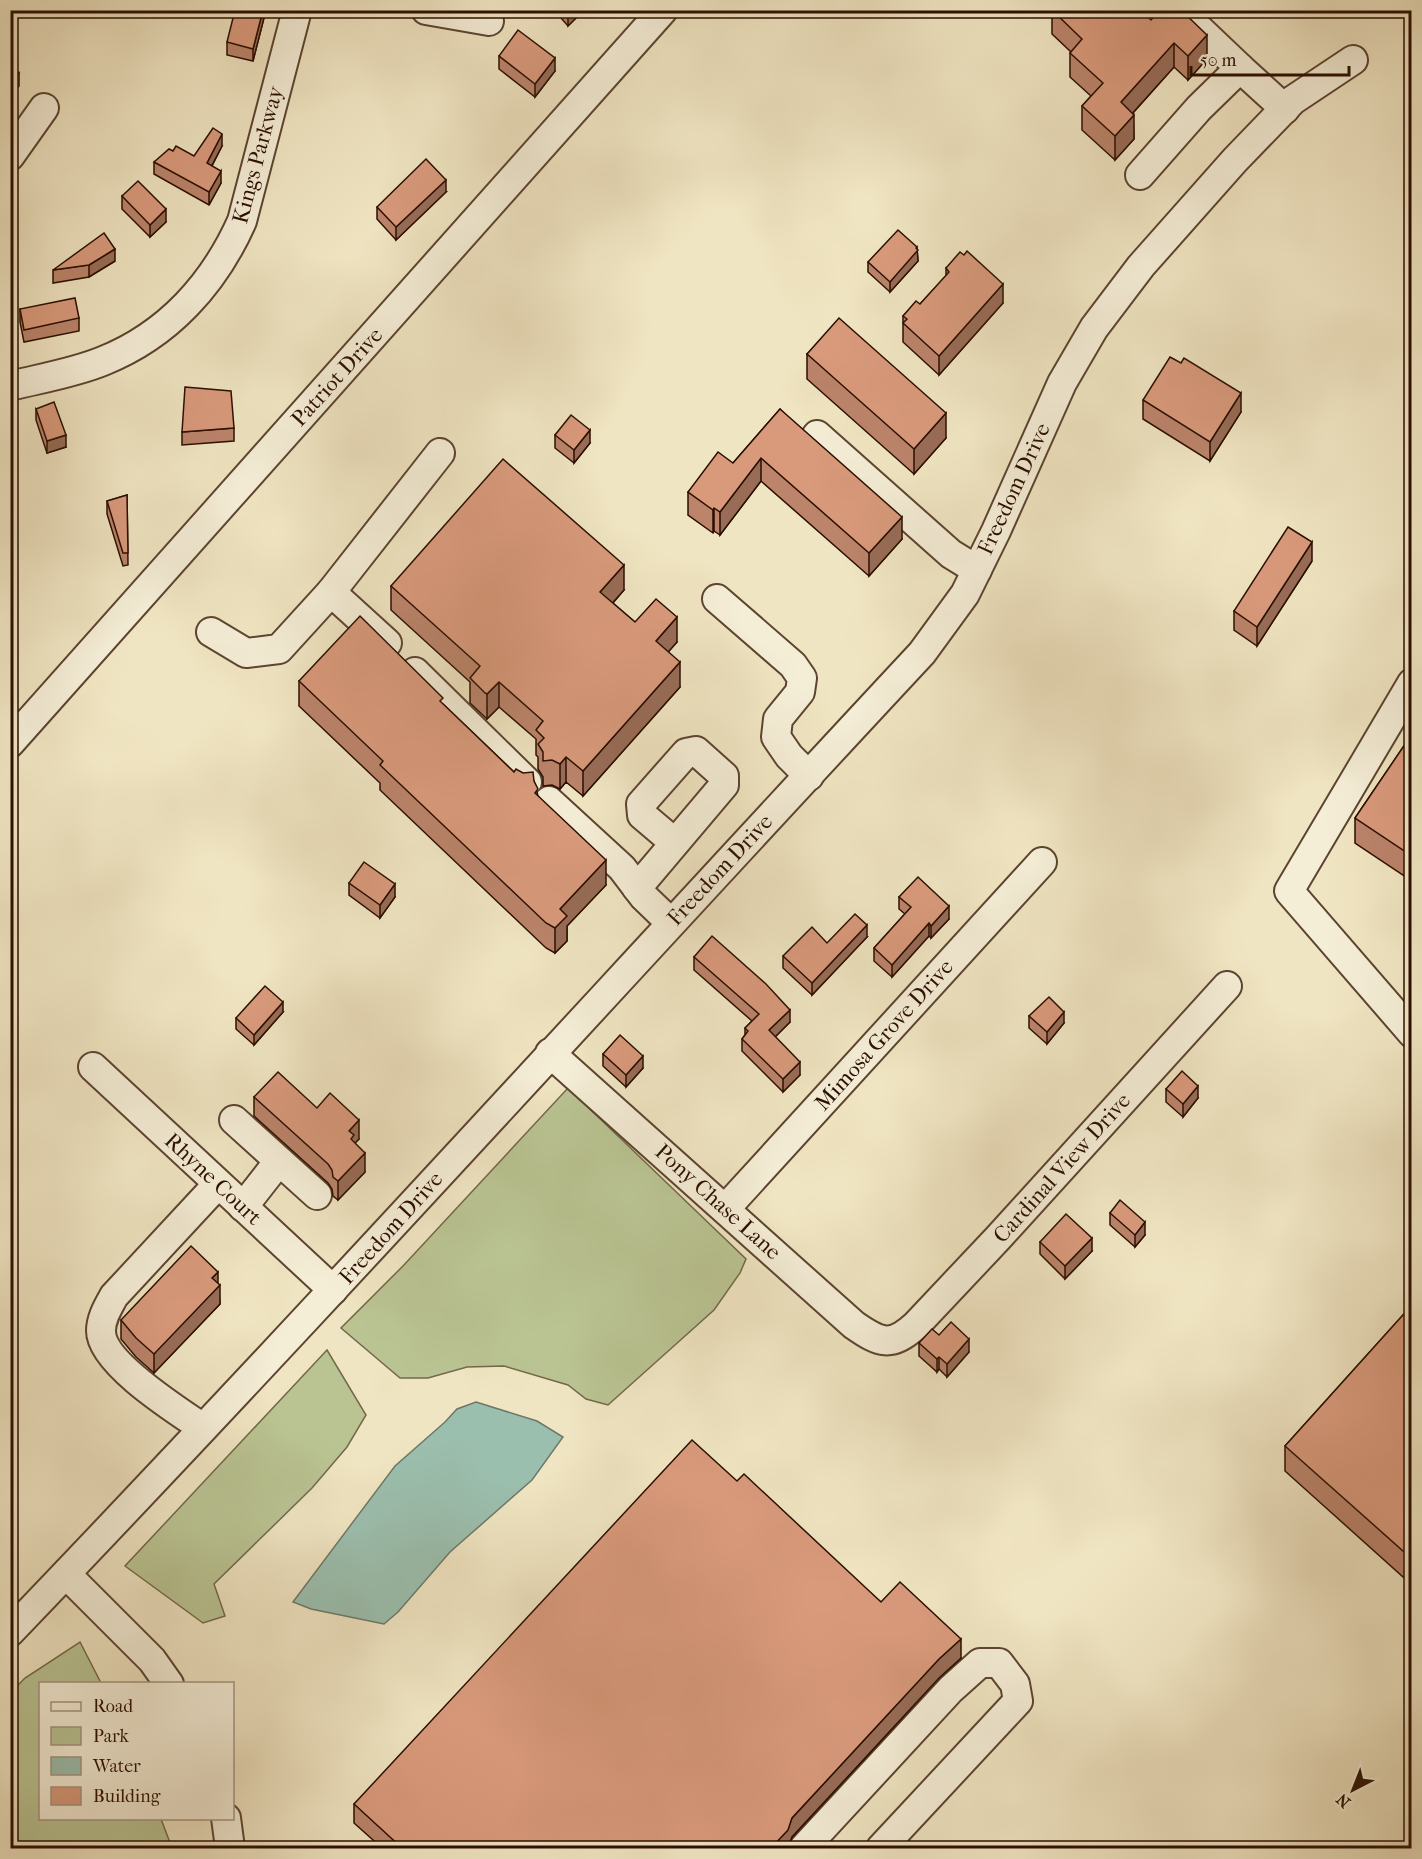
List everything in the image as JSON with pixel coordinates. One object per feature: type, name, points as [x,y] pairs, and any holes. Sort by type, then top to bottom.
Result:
[{"type":"street","name":"Kings Parkway","points":[[10,386],[80,369],[127,350],[169,322],[204,286],[227,252],[242,221],[297,10]]},
{"type":"street","points":[[426,10],[489,21]]},
{"type":"street","name":"Patriot Drive","points":[[10,743],[663,10]]},
{"type":"street","points":[[1179,10],[1285,108]]},
{"type":"street","name":"Freedom Drive","points":[[10,1632],[333,1290],[922,653],[965,594],[1062,383],[1094,328],[1141,266],[1235,160],[1285,108],[1293,100],[1353,60]]},
{"type":"street","points":[[1140,175],[1199,108],[1240,68]]},
{"type":"street","points":[[10,156],[44,108]]},
{"type":"street","points":[[817,435],[951,554],[977,570]]},
{"type":"street","points":[[211,632],[246,654],[279,649],[331,592],[440,453]]},
{"type":"street","points":[[331,592],[527,782]]},
{"type":"street","points":[[717,599],[794,666],[802,678],[800,692],[778,719],[776,737],[789,756],[808,776]]},
{"type":"street","points":[[1412,683],[1289,891],[1412,1033]]},
{"type":"street","points":[[549,801],[622,868],[637,888],[671,923]]},
{"type":"street","points":[[637,888],[675,843]]},
{"type":"street","name":"Mimosa Grove Drive","points":[[726,1209],[1042,862]]},
{"type":"street","name":"Cardinal View Drive","points":[[891,1341],[905,1336],[925,1316],[1227,986]]},
{"type":"street","name":"Pony Chase Lane","points":[[550,1053],[854,1325],[875,1339],[891,1341]]},
{"type":"street","name":"Rhyne Court","points":[[93,1067],[333,1290]]},
{"type":"street","points":[[234,1120],[317,1195]]},
{"type":"street","points":[[243,1207],[279,1161]]},
{"type":"street","points":[[203,1428],[143,1387],[112,1356],[100,1333],[103,1315],[114,1296],[218,1184]]},
{"type":"street","points":[[66,1574],[152,1660],[168,1682]]},
{"type":"street","points":[[804,1848],[951,1689],[980,1663],[999,1663],[1015,1684],[1018,1701],[881,1848]]},
{"type":"street","points":[[226,1820],[230,1848]]},
{"type":"green space","points":[[568,1088],[746,1259],[740,1273],[714,1310],[608,1405],[586,1399],[568,1385],[504,1366],[467,1367],[428,1378],[400,1378],[341,1328],[403,1266]]},
{"type":"green space","points":[[327,1350],[366,1415],[347,1447],[312,1488],[214,1584],[225,1616],[203,1623],[125,1566]]},
{"type":"green space","points":[[80,1642],[100,1682],[39,1682],[39,1820],[161,1820],[172,1848],[11,1848],[11,1692],[25,1678]]},
{"type":"water","points":[[476,1402],[537,1421],[563,1437],[532,1480],[450,1552],[398,1612],[384,1624],[311,1609],[293,1602],[395,1466],[457,1409]]},
{"type":"building","points":[[235,10],[263,10],[253,49],[227,42]]},
{"type":"building","points":[[1052,10],[1141,10],[1151,20],[1157,13],[1162,17],[1168,10],[1181,10],[1207,35],[1188,56],[1174,43],[1121,102],[1134,115],[1115,136],[1082,106],[1103,83],[1070,53],[1082,39]]},
{"type":"building","points":[[518,30],[555,58],[535,84],[499,56]]},
{"type":"building","points":[[10,67],[19,73],[10,84]]},
{"type":"building","points":[[213,128],[222,134],[207,163],[221,171],[209,192],[154,162],[169,149],[173,151],[176,146],[194,156]]},
{"type":"building","points":[[426,159],[446,180],[396,227],[377,207]]},
{"type":"building","points":[[138,181],[166,209],[150,225],[122,196]]},
{"type":"building","points":[[898,230],[918,250],[890,282],[868,262]]},
{"type":"building","points":[[104,233],[115,249],[89,265],[53,270]]},
{"type":"building","points":[[967,251],[1003,284],[939,356],[903,323],[907,319],[903,316],[916,301],[920,304],[949,272],[946,268],[960,252],[964,255]]},
{"type":"building","points":[[75,298],[79,318],[24,330],[20,309]]},
{"type":"building","points":[[839,318],[946,413],[914,449],[807,354]]},
{"type":"building","points":[[1170,357],[1181,363],[1184,358],[1241,393],[1210,442],[1143,400]]},
{"type":"building","points":[[185,387],[231,391],[234,428],[182,432]]},
{"type":"building","points":[[54,402],[66,435],[47,441],[36,409]]},
{"type":"building","points":[[780,409],[902,517],[869,553],[761,458],[720,512],[714,508],[713,510],[688,492],[718,452],[733,463]]},
{"type":"building","points":[[571,415],[590,430],[574,450],[555,435]]},
{"type":"building","points":[[503,459],[624,565],[600,592],[635,622],[656,599],[677,617],[656,641],[680,662],[583,771],[566,757],[560,764],[552,760],[543,761],[543,752],[538,744],[544,738],[536,730],[543,721],[499,682],[487,694],[485,693],[470,678],[480,666],[391,586]]},
{"type":"building","points":[[127,495],[128,553],[123,553],[107,501]]},
{"type":"building","points":[[1288,527],[1312,542],[1257,627],[1234,611]]},
{"type":"building","points":[[360,616],[443,698],[440,701],[514,772],[516,769],[523,773],[533,772],[538,789],[535,793],[606,860],[560,909],[567,916],[555,928],[546,923],[380,765],[383,761],[299,681]]},
{"type":"building","points":[[1412,734],[1412,856],[1355,818]]},
{"type":"building","points":[[364,862],[395,884],[380,905],[349,883]]},
{"type":"building","points":[[918,877],[949,906],[931,926],[929,923],[892,965],[874,948],[911,907],[899,897]]},
{"type":"building","points":[[855,914],[867,925],[812,983],[783,956],[812,927],[827,943]]},
{"type":"building","points":[[712,936],[766,984],[790,1010],[769,1030],[800,1062],[783,1079],[742,1039],[748,1031],[745,1028],[759,1014],[694,957]]},
{"type":"building","points":[[265,986],[283,1002],[254,1035],[236,1018]]},
{"type":"building","points":[[1049,997],[1064,1012],[1047,1032],[1029,1016]]},
{"type":"building","points":[[620,1035],[643,1056],[626,1075],[603,1054]]},
{"type":"building","points":[[1182,1071],[1198,1086],[1183,1104],[1166,1089]]},
{"type":"building","points":[[278,1072],[317,1108],[330,1093],[359,1120],[349,1131],[354,1135],[351,1139],[365,1153],[338,1181],[333,1177],[328,1164],[254,1097]]},
{"type":"building","points":[[1120,1200],[1145,1222],[1135,1235],[1110,1213]]},
{"type":"building","points":[[1066,1214],[1092,1238],[1065,1266],[1040,1242]]},
{"type":"building","points":[[191,1246],[218,1272],[212,1278],[220,1285],[154,1354],[121,1320]]},
{"type":"building","points":[[1412,1305],[1412,1559],[1285,1446]]},
{"type":"building","points":[[951,1322],[969,1339],[947,1364],[939,1357],[937,1359],[919,1343],[932,1329],[939,1335]]},
{"type":"building","points":[[692,1440],[737,1481],[744,1474],[881,1602],[900,1582],[961,1639],[939,1659],[792,1818],[788,1830],[771,1848],[402,1848],[354,1804]]},
{"type":"building","points":[[1412,1833],[1412,1848],[1404,1848],[1400,1845]]}]
